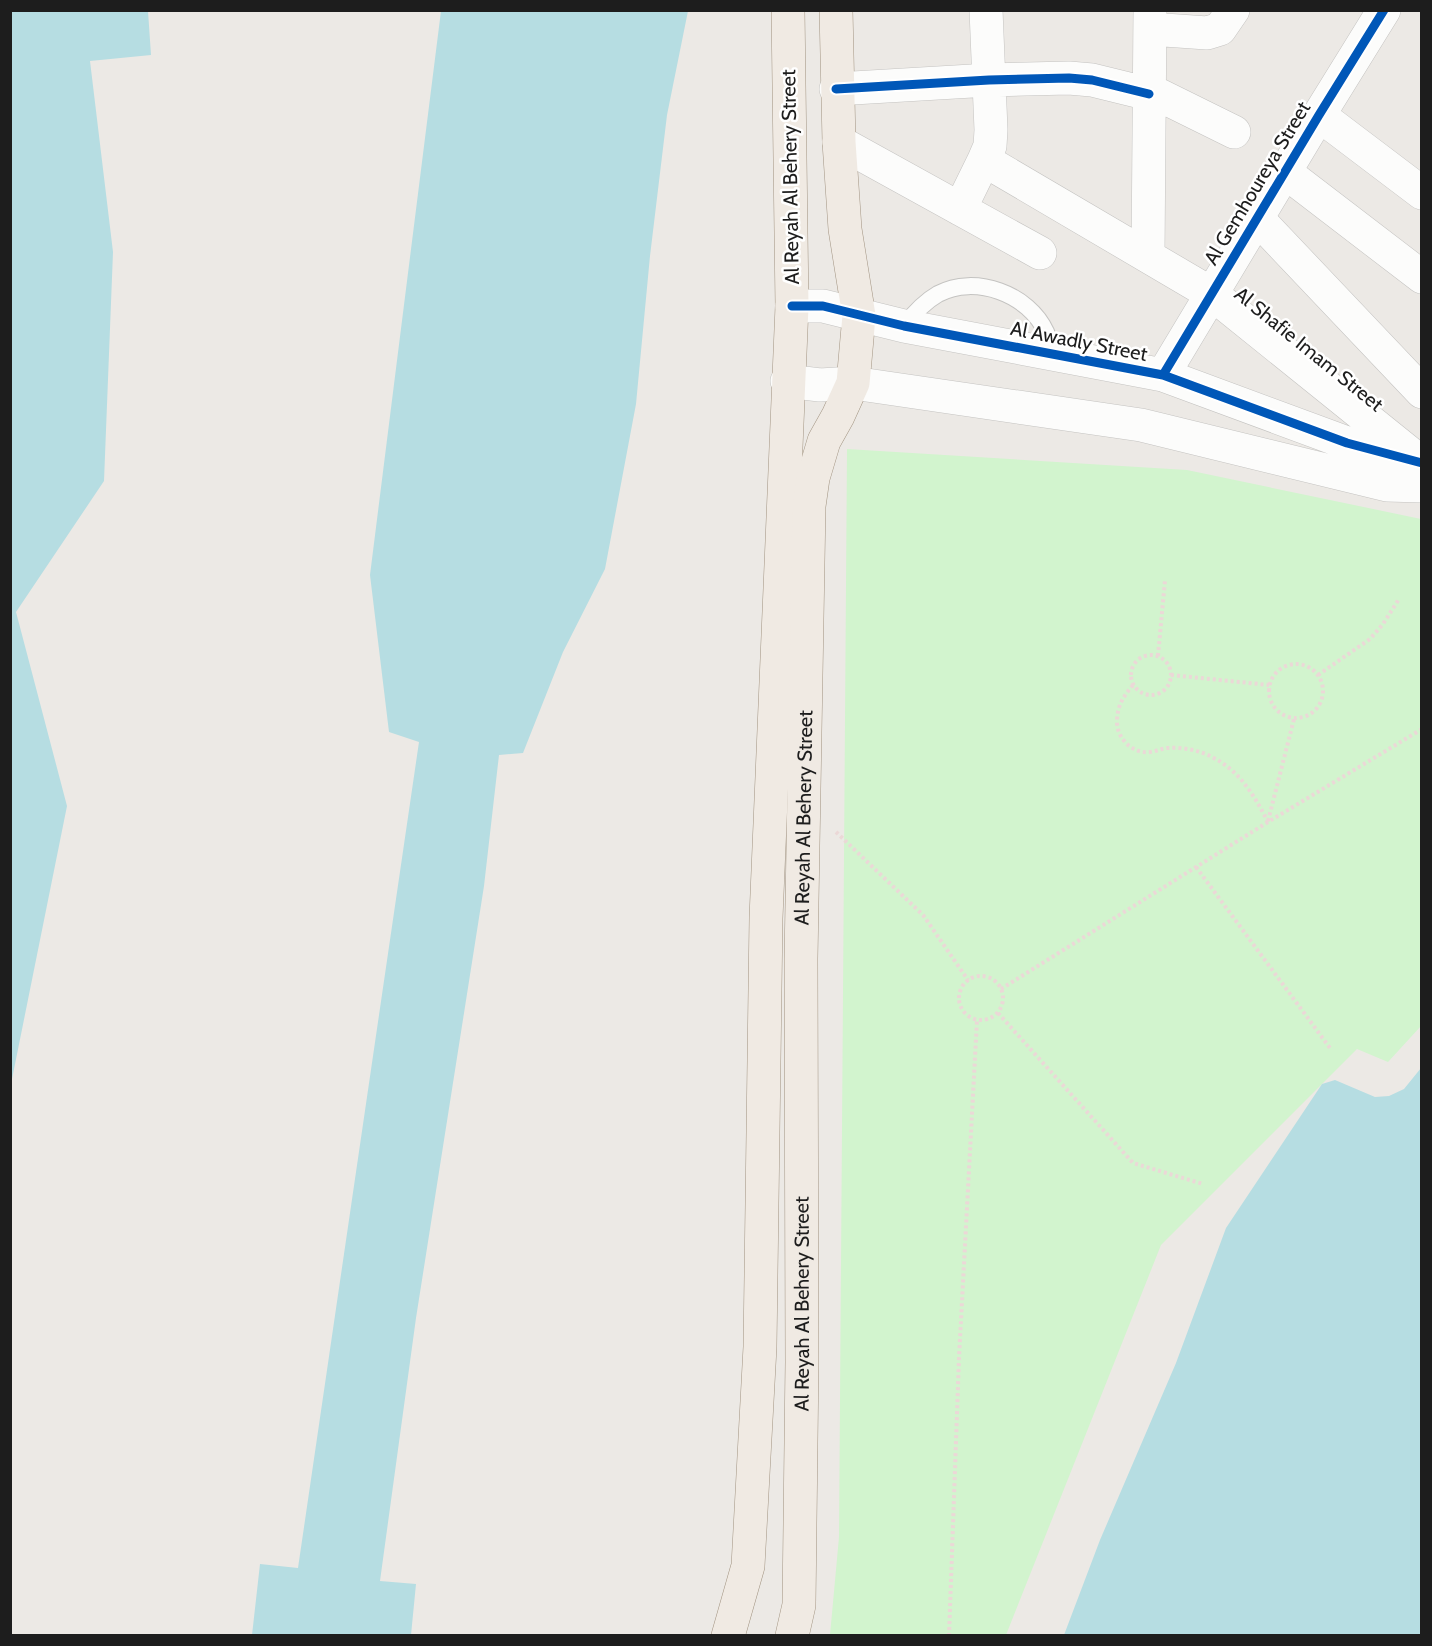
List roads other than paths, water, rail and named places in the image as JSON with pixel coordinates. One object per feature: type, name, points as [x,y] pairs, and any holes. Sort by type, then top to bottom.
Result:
[{"type":"main road","name":"Al Reyah Al Behery Street","points":[[728,1635],[748,1566],[760,1347],[766,918],[787,381],[792,306],[788,10]]},
{"type":"main road","name":"Al Reyah Al Behery Street","points":[[792,1635],[799,1605],[802,1362],[801,959],[809,506],[813,478],[824,441],[853,382],[859,316],[845,229],[839,142],[836,10]]},
{"type":"street","points":[[960,209],[990,146],[986,10]]},
{"type":"street","points":[[1148,256],[1150,20],[1207,33],[1220,28],[1233,10]]},
{"type":"street","name":"Al Gemhoureya Street","points":[[1162,375],[1384,10]]},
{"type":"street","points":[[837,89],[989,80],[1079,78],[1149,92],[1233,132]]},
{"type":"street","points":[[1319,115],[1422,193]]},
{"type":"street","points":[[839,142],[1040,254]]},
{"type":"street","name":"Al Shafie Imam Street","points":[[984,160],[1212,294],[1421,462]]},
{"type":"street","points":[[1285,172],[1422,277]]},
{"type":"street","points":[[1257,218],[1422,392]]},
{"type":"street","name":"Al Awadly Street","points":[[792,306],[823,306],[904,326],[1162,375],[1347,443],[1421,462]]},
{"type":"street","points":[[787,381],[820,385],[853,382],[1141,425],[1387,485],[1422,486]]},
{"type":"lane","points":[[904,326],[920,306],[940,293],[964,286],[989,287],[1012,296],[1032,310],[1046,331],[1053,354]]},
{"type":"water","points":[[11,10],[148,11],[151,55],[90,61],[113,252],[104,481],[16,612],[67,806],[11,1084]]},
{"type":"water","points":[[441,11],[688,11],[667,115],[650,256],[636,404],[605,569],[563,652],[523,753],[499,755],[484,886],[416,1318],[380,1581],[416,1584],[411,1635],[252,1635],[260,1564],[298,1568],[419,742],[389,732],[370,575]]},
{"type":"water","points":[[1421,1068],[1421,1635],[1064,1635],[1100,1540],[1176,1363],[1226,1228],[1322,1084],[1335,1080],[1375,1097],[1389,1096],[1404,1089]]}]
